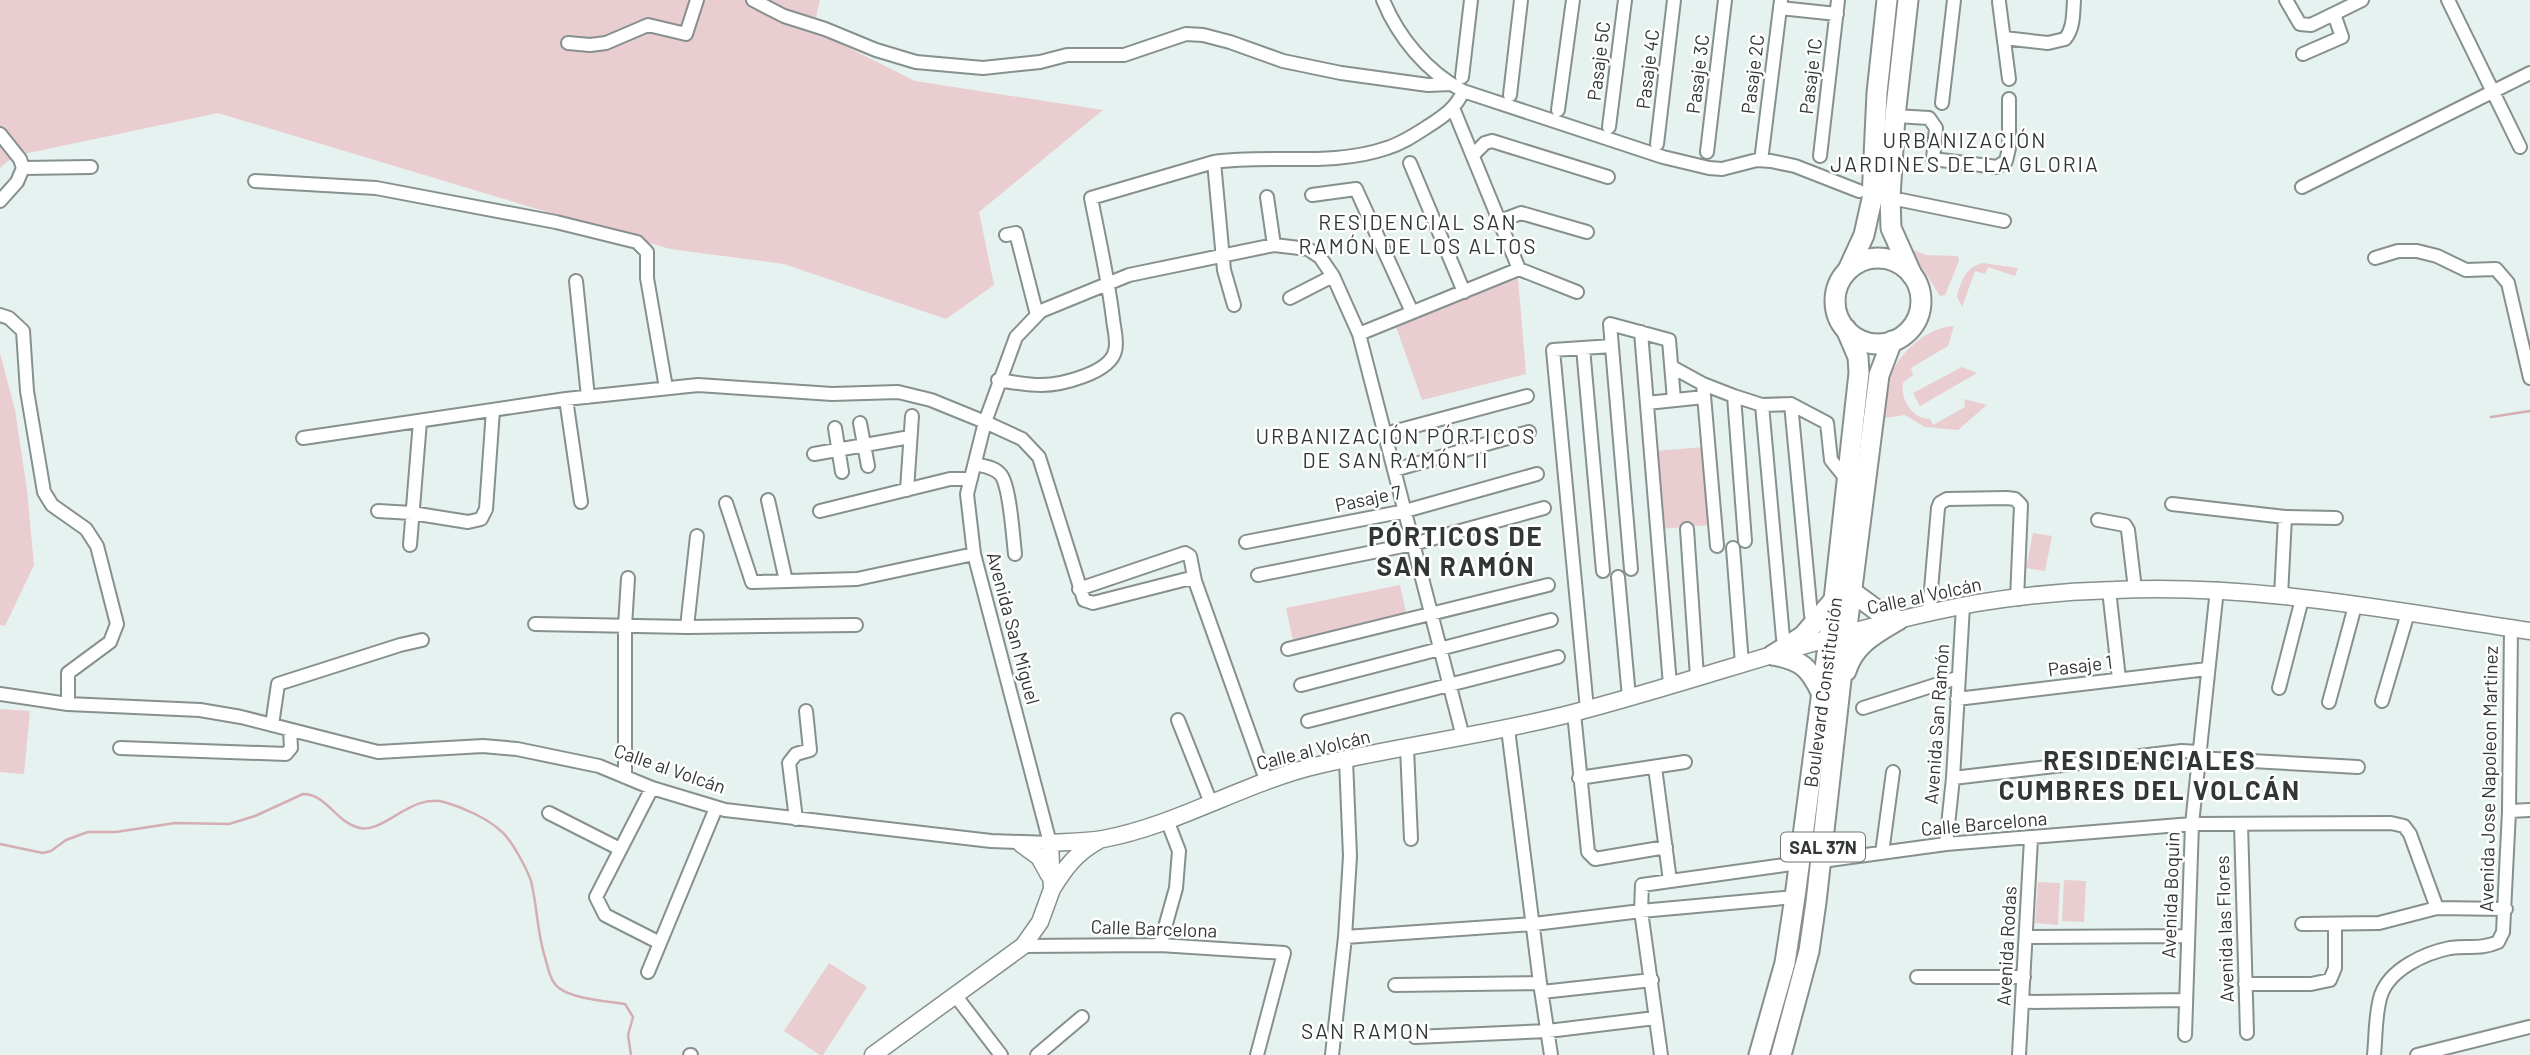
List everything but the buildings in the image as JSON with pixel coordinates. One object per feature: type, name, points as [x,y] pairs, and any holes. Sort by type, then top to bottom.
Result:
[{"type":"highway","name":"SAL 37N","points":[[1846,329],[1838,317],[1835,299],[1840,281],[1864,235],[1872,199],[1877,93],[1887,0]]},
{"type":"highway","name":"SAL 37N","points":[[1892,341],[1907,331],[1919,313],[1920,292],[1891,228],[1890,197],[1895,116],[1908,0]]},
{"type":"highway","points":[[1848,270],[1860,262],[1878,258],[1897,262],[1912,275]]},
{"type":"highway","points":[[1846,329],[1867,342],[1892,341]]},
{"type":"highway","name":"Boulevard Constitución","points":[[1843,596],[1847,480],[1859,373],[1858,357],[1846,329]]},
{"type":"highway","name":"Boulevard Constitución","points":[[1781,1055],[1809,951],[1822,861],[1831,692],[1837,637],[1879,375],[1892,341]]},
{"type":"highway","points":[[1843,596],[1898,620],[1855,651],[1831,692],[1803,665],[1778,647],[1803,636],[1843,596]]},
{"type":"highway","name":"Boulevard Constitución","points":[[1759,1055],[1785,963],[1799,863],[1831,692]]},
{"type":"main road","name":"Calle al Volcán","points":[[1049,843],[1103,839],[1167,820],[1266,780],[1319,765],[1508,729],[1742,664],[1778,647],[1837,637],[1963,606],[2109,590],[2217,589],[2530,631]]},
{"type":"main road","points":[[1052,883],[1079,852],[1103,839]]},
{"type":"main road","points":[[873,1055],[1023,946],[1040,922],[1052,883],[1049,843]]},
{"type":"main road","points":[[1021,844],[1039,857],[1052,883]]},
{"type":"street","points":[[568,43],[606,43],[648,25],[686,34],[697,0]]},
{"type":"street","points":[[753,0],[784,16],[916,62],[983,68],[1040,62],[1067,55],[1124,55],[1186,34],[1230,41],[1283,61],[1341,73],[1417,83],[1459,84]]},
{"type":"street","points":[[1383,0],[1390,18],[1419,58],[1459,84],[1674,159],[1722,169],[1757,160],[1771,161],[1795,166],[1859,191]]},
{"type":"street","points":[[1471,0],[1453,108],[1519,269]]},
{"type":"street","points":[[1510,95],[1521,0]]},
{"type":"street","points":[[1558,110],[1573,0]]},
{"type":"street","name":"Pasaje 5C","points":[[1609,127],[1625,0]]},
{"type":"street","name":"Pasaje 4C","points":[[1657,144],[1674,0]]},
{"type":"street","name":"Pasaje 3C","points":[[1707,152],[1725,0]]},
{"type":"street","name":"Pasaje 1C","points":[[1820,156],[1838,0]]},
{"type":"street","points":[[1942,103],[1954,0]]},
{"type":"street","points":[[2004,38],[2048,43],[2065,39],[2073,21],[2074,0]]},
{"type":"street","points":[[2286,0],[2300,24],[2311,25],[2362,0]]},
{"type":"street","points":[[2448,0],[2520,147]]},
{"type":"street","points":[[1999,2],[2009,79]]},
{"type":"street","points":[[1780,4],[1837,14]]},
{"type":"street","name":"Pasaje 2C","points":[[1762,152],[1780,4]]},
{"type":"street","points":[[2302,54],[2343,37],[2334,14]]},
{"type":"street","points":[[2302,187],[2530,73]]},
{"type":"street","points":[[1895,116],[1929,118],[1936,128],[1933,159],[1997,167],[2006,162],[2009,148],[2009,99]]},
{"type":"street","points":[[998,380],[1041,385],[1062,382],[1085,376],[1108,364],[1115,352],[1109,283],[1091,198],[1214,162],[1313,158],[1375,151],[1406,140],[1453,108]]},
{"type":"street","points":[[0,134],[20,159],[23,168],[16,182],[0,201]]},
{"type":"street","points":[[1473,155],[1485,143],[1492,141],[1608,177]]},
{"type":"street","points":[[1214,162],[1222,255],[1234,305]]},
{"type":"street","points":[[1410,163],[1464,292]]},
{"type":"street","points":[[23,168],[91,167]]},
{"type":"street","points":[[255,181],[376,188],[543,219],[637,242],[647,251],[647,278],[666,388]]},
{"type":"street","points":[[1312,195],[1356,189],[1412,312]]},
{"type":"street","points":[[1268,197],[1274,245]]},
{"type":"street","points":[[1901,200],[2004,221]]},
{"type":"street","points":[[1500,221],[1521,213],[1587,232]]},
{"type":"street","points":[[1006,235],[1016,233],[1037,315],[1129,275],[1222,255],[1274,245],[1308,249],[1320,257],[1333,276],[1359,334],[1463,737]]},
{"type":"street","points":[[2375,258],[2398,251],[2417,251],[2437,256],[2466,270],[2496,270],[2508,283],[2530,379]]},
{"type":"street","points":[[1359,334],[1519,269],[1577,292]]},
{"type":"street","points":[[1290,298],[1333,276]]},
{"type":"street","points":[[576,281],[588,397]]},
{"type":"street","points":[[0,315],[9,318],[23,331],[27,391],[44,492],[52,505],[86,529],[97,546],[117,624],[110,642],[68,673],[68,704]]},
{"type":"street","name":"Avenida San Miguel","points":[[1037,315],[1016,337],[998,380],[967,494],[974,554],[1049,843]]},
{"type":"street","points":[[1631,569],[1610,324],[1669,340],[1674,400]]},
{"type":"street","points":[[1641,332],[1670,685]]},
{"type":"street","points":[[1612,346],[1553,351],[1580,711],[1579,779],[1588,852],[1591,857],[1595,859],[1666,847]]},
{"type":"street","points":[[1583,348],[1603,571]]},
{"type":"street","points":[[1672,367],[1703,391],[1717,546]]},
{"type":"street","points":[[303,438],[566,399],[698,385],[832,394],[898,392],[931,400],[1022,439],[1039,457],[1084,600],[1093,603],[1187,579],[1195,581]]},
{"type":"street","points":[[1647,403],[1674,400],[1703,391],[1734,396],[1762,405],[1791,404],[1826,423],[1831,460],[1847,480]]},
{"type":"street","points":[[1385,434],[1527,396]]},
{"type":"street","points":[[1734,396],[1745,541]]},
{"type":"street","points":[[566,399],[581,502]]},
{"type":"street","points":[[1791,404],[1811,615]]},
{"type":"street","points":[[1762,405],[1778,647]]},
{"type":"street","points":[[378,511],[412,513],[468,522],[481,519],[486,509],[493,410]]},
{"type":"street","points":[[907,490],[912,416]]},
{"type":"street","points":[[410,545],[420,421]]},
{"type":"street","points":[[860,423],[868,466]]},
{"type":"street","points":[[835,428],[842,472]]},
{"type":"street","points":[[1394,470],[1529,432]]},
{"type":"street","points":[[814,454],[911,438]]},
{"type":"street","points":[[975,464],[1000,473],[1006,484],[1015,554]]},
{"type":"street","name":"Pasaje 7","points":[[1246,542],[1405,511],[1537,474]]},
{"type":"street","points":[[820,510],[950,479],[971,479]]},
{"type":"street","points":[[1929,613],[1938,508],[1940,503],[1947,499],[2007,498],[2015,499],[2021,505],[2017,599]]},
{"type":"street","points":[[768,500],[786,581]]},
{"type":"street","points":[[726,503],[751,582],[857,579],[974,554]]},
{"type":"street","points":[[2172,504],[2285,517],[2336,518]]},
{"type":"street","points":[[1258,575],[1413,544],[1544,508]]},
{"type":"street","points":[[2281,596],[2285,517]]},
{"type":"street","points":[[2098,520],[2125,525],[2128,530],[2135,589]]},
{"type":"street","points":[[1687,529],[1697,677]]},
{"type":"street","points":[[687,627],[696,536]]},
{"type":"street","points":[[1732,548],[1742,664]]},
{"type":"street","points":[[1079,589],[1185,553],[1189,555],[1195,581],[1266,780]]},
{"type":"street","points":[[1618,576],[1629,697]]},
{"type":"street","points":[[625,777],[625,626],[628,578]]},
{"type":"street","points":[[1288,649],[1548,585]]},
{"type":"street","name":"Avenida Boquin","points":[[2185,1035],[2192,824],[2217,589]]},
{"type":"street","points":[[2109,590],[2119,679]]},
{"type":"street","points":[[2279,688],[2302,599]]},
{"type":"street","name":"Avenida San Ramón","points":[[1947,844],[1963,606]]},
{"type":"street","points":[[2329,702],[2354,606]]},
{"type":"street","points":[[2382,701],[2408,613]]},
{"type":"street","points":[[1301,685],[1551,620]]},
{"type":"street","points":[[536,624],[687,627],[856,625]]},
{"type":"street","name":"Avenida Jose Napoleon Martinez","points":[[2374,1055],[2380,997],[2396,973],[2433,952],[2454,947],[2484,948],[2498,942],[2503,932],[2509,811],[2511,629]]},
{"type":"street","points":[[272,725],[278,684],[422,640]]},
{"type":"street","points":[[1308,721],[1558,657]]},
{"type":"street","name":"Pasaje 1","points":[[1957,699],[2207,669]]},
{"type":"street","points":[[1863,708],[1957,678]]},
{"type":"street","name":"Calle al Volcán","points":[[0,694],[68,704],[200,710],[241,717],[378,752],[483,746],[523,750],[600,766],[652,788],[716,808],[796,820],[1021,844],[1049,843]]},
{"type":"street","points":[[796,820],[789,763],[796,754],[810,750],[806,711]]},
{"type":"street","points":[[1178,720],[1211,803]]},
{"type":"street","points":[[1508,729],[1551,1055]]},
{"type":"street","points":[[120,748],[286,754],[290,748],[290,730]]},
{"type":"street","points":[[1407,748],[1411,839]]},
{"type":"street","points":[[1953,778],[2182,751],[2198,755],[2358,767]]},
{"type":"street","points":[[1332,1055],[1345,937],[1350,856],[1346,760]]},
{"type":"street","points":[[1579,779],[1685,762]]},
{"type":"street","points":[[1655,767],[1670,881]]},
{"type":"street","points":[[1882,853],[1893,772]]},
{"type":"street","points":[[652,788],[596,897],[605,915],[660,943]]},
{"type":"street","points":[[648,972],[716,808]]},
{"type":"street","points":[[2509,811],[2530,810]]},
{"type":"street","points":[[549,813],[620,849]]},
{"type":"street","points":[[1160,945],[1176,888],[1179,851],[1167,820]]},
{"type":"street","name":"Calle Barcelona","points":[[1822,861],[1947,844],[2192,824],[2391,822],[2404,826],[2410,834],[2437,908]]},
{"type":"street","name":"Avenida las Flores","points":[[2241,824],[2247,1033]]},
{"type":"street","name":"Avenida Rodas","points":[[2019,1055],[2031,839]]},
{"type":"street","points":[[1661,1055],[1641,911],[1642,885],[1799,863]]},
{"type":"street","points":[[1345,937],[1534,924],[1795,897]]},
{"type":"street","points":[[2302,924],[2389,921],[2437,908],[2506,909]]},
{"type":"street","points":[[2245,984],[2311,984],[2330,980],[2335,968],[2335,924]]},
{"type":"street","points":[[2026,937],[2187,936]]},
{"type":"street","name":"Calle Barcelona","points":[[1023,946],[1160,945],[1284,953],[1257,1055]]},
{"type":"street","points":[[1917,977],[2024,977]]},
{"type":"street","points":[[1395,985],[1541,987],[1652,980]]},
{"type":"street","points":[[956,995],[1001,1055]]},
{"type":"street","points":[[2022,1002],[2186,1000]]},
{"type":"street","points":[[1037,1055],[1082,1017]]},
{"type":"street","points":[[1415,1037],[1548,1031],[1655,1018]]},
{"type":"street","points":[[2417,1055],[2529,1027]]},
{"type":"shaded area","points":[[0,0],[820,0],[813,30],[915,81],[1103,110],[979,212],[994,285],[946,319],[784,264],[670,249],[218,113],[14,156],[0,168]]},
{"type":"shaded area","points":[[1910,249],[1926,255],[1958,256],[1959,261],[1945,295],[1940,296]]},
{"type":"shaded area","points":[[1983,263],[2018,268],[2015,276],[1988,267],[1985,274],[1975,271],[1962,307],[1957,297],[1963,280],[1968,271]]},
{"type":"shaded area","points":[[1518,278],[1526,374],[1422,400],[1395,324]]},
{"type":"shaded area","points":[[1954,326],[1948,346],[1911,368],[1913,375],[1903,383],[1905,401],[1913,412],[1930,419],[1933,425],[1965,407],[1964,399],[1987,405],[1958,430],[1925,427],[1905,415],[1884,418],[1882,413],[1887,384],[1899,361],[1923,337],[1933,331]]},
{"type":"shaded area","points":[[0,353],[15,410],[27,490],[34,565],[5,626],[0,625]]},
{"type":"shaded area","points":[[1962,367],[1977,373],[1920,406],[1913,393]]},
{"type":"shaded area","points":[[1705,447],[1710,525],[1660,529],[1654,451]]},
{"type":"shaded area","points":[[2033,533],[2052,536],[2045,571],[2026,568]]},
{"type":"shaded area","points":[[1400,585],[1407,617],[1293,640],[1286,608]]},
{"type":"shaded area","points":[[0,709],[30,711],[24,774],[0,772]]},
{"type":"shaded area","points":[[2064,880],[2086,881],[2084,922],[2062,921]]},
{"type":"shaded area","points":[[2038,882],[2060,883],[2058,925],[2035,923]]},
{"type":"shaded area","points":[[829,963],[867,987],[823,1055],[820,1055],[784,1031]]},
{"type":"waterway","points":[[2491,417],[2530,411]]},
{"type":"waterway","points":[[0,844],[43,853],[88,832],[116,832],[175,823],[229,824],[255,816],[303,794],[319,799],[344,821],[360,828],[379,825],[421,803],[432,801],[451,804],[489,822],[509,841],[531,881],[542,945],[553,981],[559,988],[573,995],[625,1004],[633,1017],[628,1035],[631,1055]]},
{"type":"district","name":"URBANIZACIÓN JARDINES DE LA GLORIA","points":[[1965,151]]},
{"type":"district","name":"RESIDENCIAL SAN RAMÓN DE LOS ALTOS","points":[[1418,233]]},
{"type":"district","name":"URBANIZACIÓN PÓRTICOS DE SAN RAMÓN II","points":[[1396,447]]},
{"type":"district","name":"PÓRTICOS DE SAN RAMÓN","points":[[1456,550]]},
{"type":"district","name":"RESIDENCIALES CUMBRES DEL VOLCÁN","points":[[2150,774]]},
{"type":"district","name":"SAN RAMON","points":[[1366,1030]]}]
